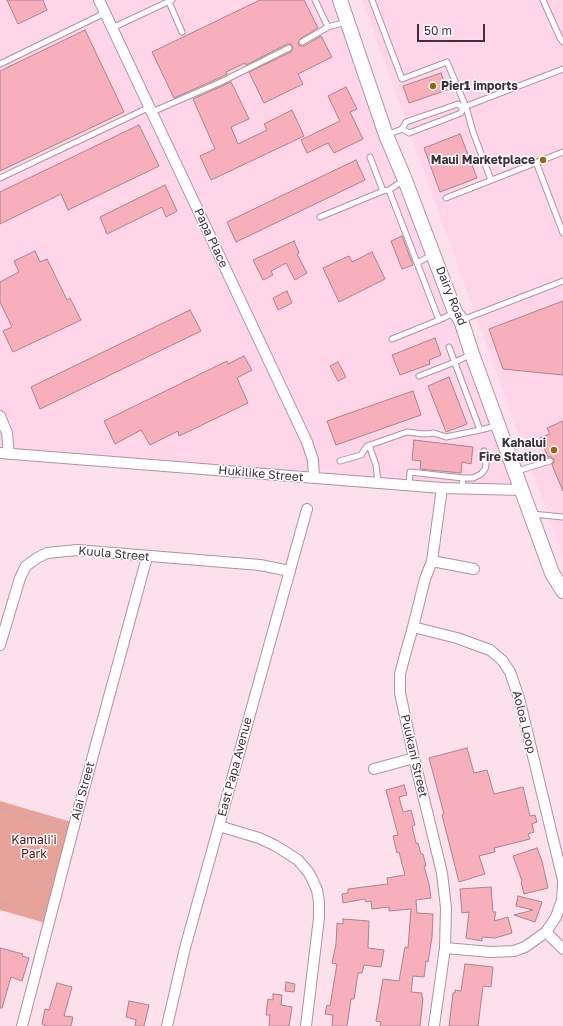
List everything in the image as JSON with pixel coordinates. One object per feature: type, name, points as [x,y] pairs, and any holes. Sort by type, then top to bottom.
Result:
[{"type":"main road","name":"Dairy Road","points":[[340,0],[386,135],[458,316],[552,573],[563,591]]},
{"type":"street","name":"Papa Place","points":[[100,0],[307,442],[313,460],[314,478]]},
{"type":"street","points":[[0,416],[7,433],[5,453]]},
{"type":"street","name":"Hukilike Street","points":[[5,453],[409,486],[442,488],[462,483],[522,490]]},
{"type":"street","name":"Puukani Street","points":[[434,1026],[445,948],[446,908],[442,873],[400,693],[400,674],[425,579],[432,561],[442,488]]},
{"type":"street","name":"East Papa Avenue","points":[[167,1026],[185,948],[308,509]]},
{"type":"street","name":"Kuula Street","points":[[0,645],[20,578],[26,566],[47,552],[77,550],[147,557],[260,565],[290,571]]},
{"type":"street","name":"Aiai Street","points":[[22,1026],[79,807],[147,557]]},
{"type":"street","points":[[432,561],[474,569]]},
{"type":"street","name":"Aoloa Loop","points":[[413,627],[457,638],[490,650],[502,660],[510,672],[519,698],[563,880]]},
{"type":"street","points":[[374,769],[414,758]]},
{"type":"street","points":[[219,826],[259,838],[276,846],[298,860],[309,873],[313,881],[319,902],[319,918],[306,1026]]},
{"type":"street","points":[[445,948],[492,952],[514,951],[532,942],[546,932],[556,917],[562,900],[563,883]]},
{"type":"street","points":[[546,932],[563,949]]},
{"type":"lane","points":[[316,0],[328,28]]},
{"type":"lane","points":[[372,0],[402,79],[447,62],[491,180]]},
{"type":"lane","points":[[543,0],[563,42]]},
{"type":"lane","points":[[112,28],[170,1],[182,32]]},
{"type":"lane","points":[[0,64],[105,13]]},
{"type":"lane","points":[[302,42],[328,28],[347,22]]},
{"type":"lane","points":[[0,178],[151,110],[221,82],[289,48]]},
{"type":"lane","points":[[402,129],[409,134],[461,114],[464,107],[563,69]]},
{"type":"lane","points":[[386,135],[402,129],[406,122],[458,104],[464,107]]},
{"type":"lane","points":[[446,198],[563,152]]},
{"type":"lane","points":[[370,157],[383,191]]},
{"type":"lane","points":[[536,162],[563,233]]},
{"type":"lane","points":[[320,217],[383,191],[390,190],[405,180]]},
{"type":"lane","points":[[390,190],[439,320]]},
{"type":"lane","points":[[417,263],[434,254]]},
{"type":"lane","points":[[392,339],[439,320],[458,316],[563,281]]},
{"type":"lane","points":[[449,346],[480,430]]},
{"type":"lane","points":[[419,376],[472,354]]},
{"type":"lane","points":[[340,461],[360,455],[369,445],[407,432],[424,434],[434,433],[446,437],[498,425]]},
{"type":"lane","points":[[369,445],[376,465],[378,483]]},
{"type":"lane","points":[[409,486],[410,472],[462,483],[473,478],[481,474],[486,469],[484,451]]},
{"type":"lane","points":[[514,472],[550,461]]},
{"type":"lane","points":[[531,514],[563,517]]},
{"type":"path","points":[[0,809],[64,827]]},
{"type":"path","points":[[33,879],[49,883]]},
{"type":"path","points":[[0,901],[42,912],[43,905]]},
{"type":"shaded area","points":[[0,0],[335,0],[522,490],[0,453]]},
{"type":"shaded area","points":[[362,0],[563,0],[563,557]]},
{"type":"green space","name":"Kamali'i Park","points":[[0,801],[75,823],[49,924],[0,910]]},
{"type":"building","points":[[7,0],[43,0],[47,10],[18,24]]},
{"type":"building","points":[[260,0],[304,0],[318,28],[300,39],[298,44],[300,46],[304,46],[321,36],[332,57],[298,74],[303,84],[264,103],[249,72],[291,52],[293,48],[291,44],[287,44],[246,65],[245,63],[226,72],[227,74],[219,78],[174,98],[152,52]]},
{"type":"building","points":[[85,30],[124,112],[0,171],[0,71]]},
{"type":"building","points":[[441,73],[447,90],[409,103],[403,86]]},
{"type":"building","points":[[231,82],[249,119],[231,127],[238,144],[267,130],[264,124],[292,110],[304,136],[211,180],[200,156],[215,149],[193,99]]},
{"type":"building","points":[[346,87],[357,109],[350,112],[363,139],[334,153],[328,143],[307,153],[301,140],[340,121],[328,96]]},
{"type":"building","points":[[139,125],[159,166],[68,210],[61,194],[0,224],[0,192]]},
{"type":"building","points":[[460,134],[477,178],[440,192],[424,148]]},
{"type":"building","points":[[356,160],[365,180],[236,242],[227,222]]},
{"type":"building","points":[[165,185],[177,211],[166,217],[162,207],[107,234],[100,217]]},
{"type":"building","points":[[402,236],[413,265],[402,269],[391,241]]},
{"type":"building","points":[[294,241],[299,253],[297,254],[307,273],[295,280],[286,263],[271,271],[273,275],[263,280],[253,260]]},
{"type":"building","points":[[35,251],[40,262],[47,259],[67,300],[70,298],[81,320],[13,352],[3,331],[12,327],[0,302],[0,282],[19,272],[14,261]]},
{"type":"building","points":[[372,252],[385,279],[339,302],[323,268],[349,256],[352,262]]},
{"type":"building","points":[[287,291],[292,303],[278,310],[273,298]]},
{"type":"building","points":[[563,301],[563,375],[503,369],[489,329]]},
{"type":"building","points":[[190,310],[201,331],[40,409],[31,387]]},
{"type":"building","points":[[435,338],[441,355],[429,360],[430,364],[400,375],[392,355]]},
{"type":"building","points":[[244,356],[252,370],[237,378],[248,403],[179,436],[178,431],[150,445],[141,430],[115,444],[104,421],[227,361],[228,364]]},
{"type":"building","points":[[338,362],[346,377],[338,381],[330,366]]},
{"type":"building","points":[[449,377],[467,424],[446,432],[428,386]]},
{"type":"building","points":[[413,391],[421,415],[336,445],[327,421]]},
{"type":"building","name":"Kahalui Fire Station","points":[[563,421],[563,491],[552,465],[554,459],[548,457],[540,438],[550,434],[547,428]]},
{"type":"building","points":[[414,440],[473,447],[471,464],[462,462],[461,473],[420,469],[421,461],[412,460]]},
{"type":"building","points":[[467,748],[474,773],[487,770],[494,794],[523,787],[530,816],[535,815],[537,822],[532,824],[534,832],[528,834],[530,839],[494,848],[495,852],[479,856],[485,874],[459,882],[442,815],[444,814],[429,758]]},
{"type":"building","points":[[404,785],[407,795],[399,797],[403,812],[411,810],[415,825],[412,826],[416,843],[418,843],[421,854],[423,854],[431,898],[416,900],[417,913],[433,914],[432,937],[424,977],[413,976],[411,992],[422,993],[423,998],[420,1026],[380,1026],[381,1022],[376,1021],[383,979],[399,981],[405,947],[408,948],[411,909],[389,911],[389,907],[372,909],[371,901],[366,902],[365,899],[343,903],[342,894],[348,893],[348,889],[388,884],[387,878],[405,875],[393,836],[398,835],[386,790]]},
{"type":"building","points":[[537,848],[542,861],[548,888],[524,894],[522,881],[513,856]]},
{"type":"building","points":[[491,887],[493,912],[496,912],[494,921],[508,917],[512,933],[495,938],[482,937],[482,941],[466,938],[469,912],[462,913],[460,889]]},
{"type":"building","points":[[518,896],[542,902],[535,922],[514,915],[533,910],[516,906]]},
{"type":"building","points":[[343,919],[369,921],[368,948],[384,950],[381,967],[364,965],[362,973],[358,973],[354,999],[351,999],[347,1026],[332,1026],[333,1015],[325,1014],[327,1005],[330,1006],[337,964],[332,963],[336,944],[337,923],[343,924]]},
{"type":"building","points":[[0,948],[23,954],[22,956],[29,958],[22,981],[11,977],[2,1008],[0,1008]]},
{"type":"building","points":[[465,964],[493,967],[491,987],[483,986],[478,1026],[449,1026],[453,993],[455,993],[455,990],[461,991]]},
{"type":"building","points":[[286,982],[295,984],[294,992],[285,991]]},
{"type":"building","points":[[57,983],[72,987],[64,1016],[73,1017],[71,1026],[45,1026],[42,1024],[45,1009],[49,1010]]},
{"type":"building","points":[[273,994],[282,995],[281,1005],[292,1007],[289,1026],[269,1026],[270,1015],[266,1015],[268,999],[273,1000]]},
{"type":"building","points":[[129,1001],[149,1005],[144,1026],[135,1026],[136,1020],[126,1017]]},
{"type":"place","name":"Pier1 imports","points":[[433,86]]},
{"type":"place","name":"Maui Marketplace","points":[[543,160]]},
{"type":"place","name":"Kahalui Fire Station","points":[[554,450]]}]
